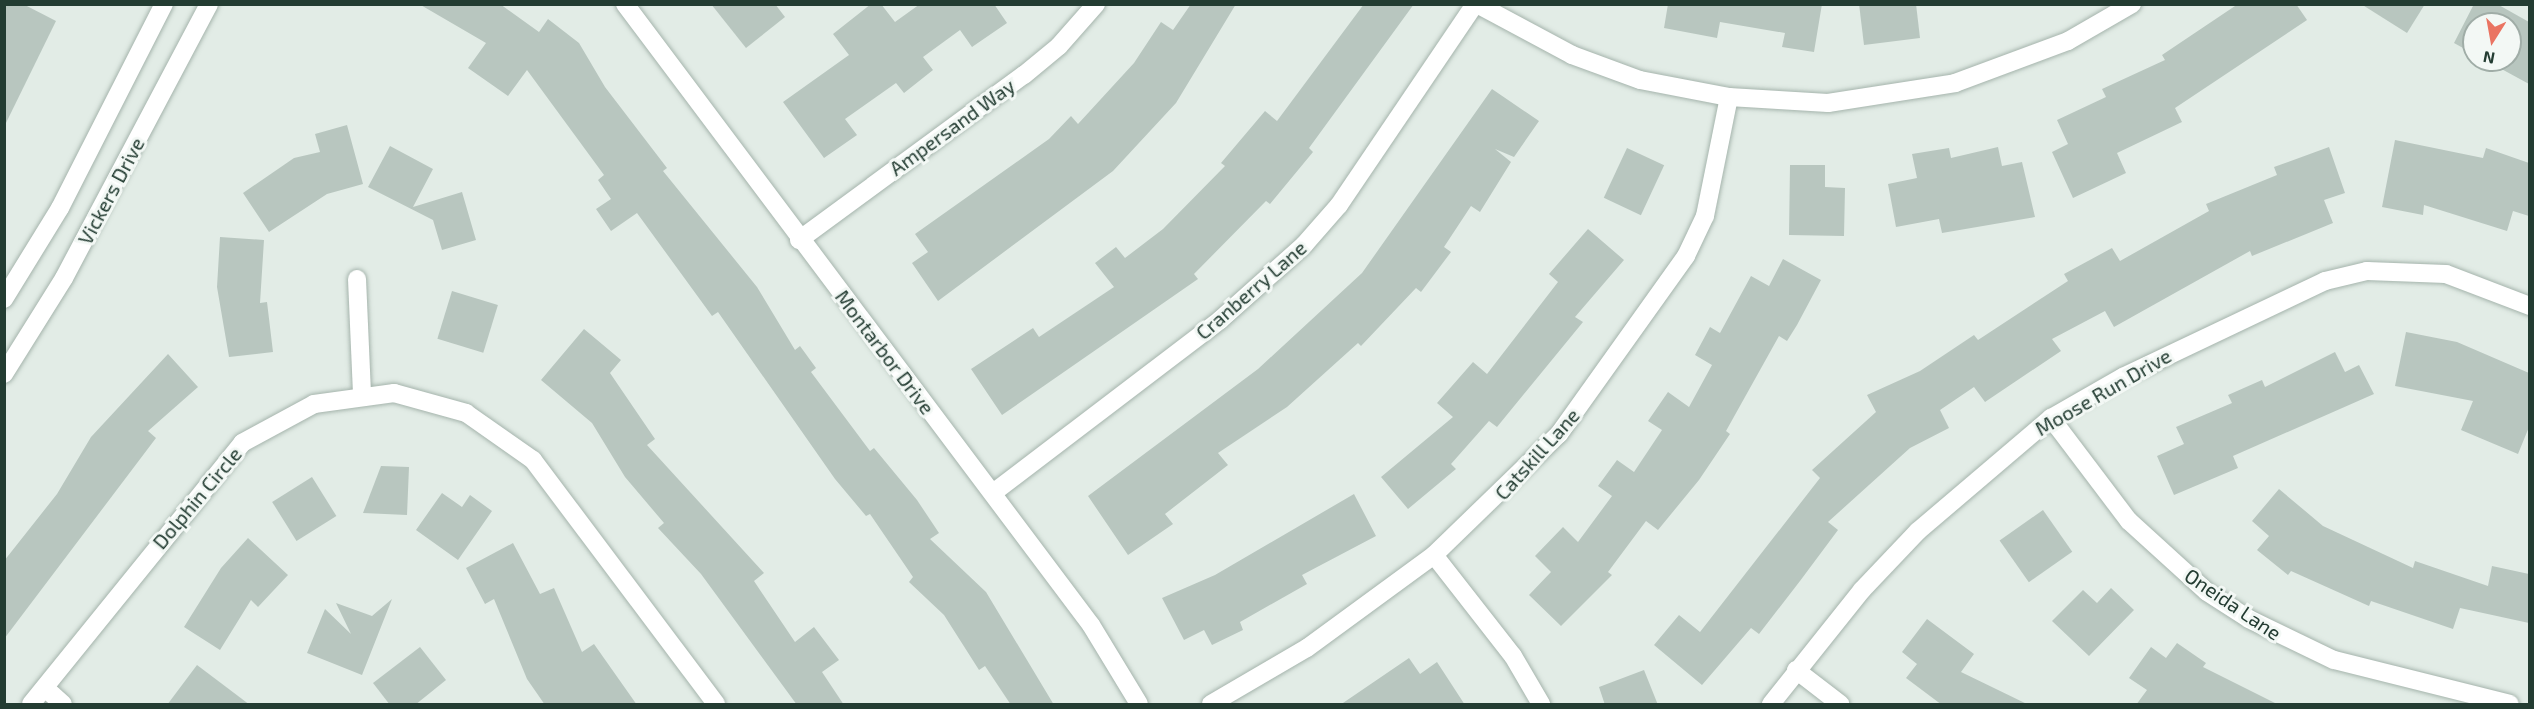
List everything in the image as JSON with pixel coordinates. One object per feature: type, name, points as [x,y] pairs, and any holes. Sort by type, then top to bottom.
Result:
[{"type":"street","name":"Vickers Drive","points":[[4,299],[60,208],[164,4]]},
{"type":"street","name":"Vickers Drive","points":[[4,374],[74,259],[209,4]]},
{"type":"street","name":"Montarbor Drive","points":[[625,4],[799,240],[1091,625],[1139,705]]},
{"type":"street","name":"Ampersand Way","points":[[799,240],[1024,75],[1059,46],[1096,4]]},
{"type":"street","points":[[1476,4],[1603,68],[1729,97],[1828,103],[1955,83],[2068,41],[2132,4]]},
{"type":"street","name":"Cranberry Lane","points":[[993,493],[1220,320],[1304,245],[1339,205],[1476,4]]},
{"type":"street","name":"Catskill Lane","points":[[1211,705],[1308,648],[1434,555],[1559,434],[1686,256],[1706,216],[1729,97]]},
{"type":"street","name":"Moose Run Drive","points":[[1771,705],[1796,670],[1918,531],[2051,418],[2247,315],[2325,281],[2367,271],[2446,274],[2529,306]]},
{"type":"street","points":[[357,279],[362,393]]},
{"type":"street","name":"Dolphin Circle","points":[[31,705],[242,443],[314,404],[362,393],[403,395],[466,413],[533,460],[716,705]]},
{"type":"street","name":"Oneida Lane","points":[[2051,418],[2129,521],[2207,592],[2249,619],[2334,660],[2510,705]]},
{"type":"street","points":[[1434,555],[1513,656],[1542,705]]},
{"type":"street","points":[[1796,670],[1840,705]]},
{"type":"street","points":[[45,687],[63,705]]},
{"type":"building","points":[[4,4],[23,4],[56,21],[4,127]]},
{"type":"building","points":[[419,4],[500,4],[539,32],[548,19],[579,43],[605,87],[667,168],[663,171],[757,287],[795,350],[800,346],[816,368],[811,372],[870,451],[874,448],[917,500],[939,533],[930,539],[986,592],[1054,705],[1011,705],[985,666],[979,670],[944,615],[909,582],[913,577],[870,514],[866,516],[835,479],[718,312],[712,316],[637,213],[611,231],[596,209],[611,199],[598,180],[604,175],[527,70],[508,96],[468,68],[486,43]]},
{"type":"building","points":[[711,4],[775,4],[785,17],[746,48]]},
{"type":"building","points":[[871,4],[881,4],[895,22],[920,4],[994,4],[1007,23],[972,47],[960,30],[923,57],[933,70],[904,93],[896,83],[845,119],[857,135],[824,158],[783,102],[849,55],[833,34]]},
{"type":"building","points":[[1191,4],[1236,4],[1176,103],[1113,171],[938,301],[912,263],[928,252],[915,234],[1049,139],[1071,116],[1078,124],[1134,63],[1161,22],[1173,30]]},
{"type":"building","points":[[1364,4],[1414,4],[1309,148],[1313,152],[1270,204],[1266,201],[1194,274],[1198,279],[1002,415],[971,369],[1033,328],[1039,337],[1114,287],[1095,263],[1116,247],[1125,258],[1163,229],[1225,166],[1221,163],[1265,111],[1277,121]]},
{"type":"building","points":[[1668,4],[1822,4],[1814,52],[1782,47],[1785,33],[1720,22],[1717,38],[1664,28]]},
{"type":"building","points":[[1859,4],[1916,4],[1920,38],[1864,45]]},
{"type":"building","points":[[2238,4],[2296,4],[2307,20],[2175,108],[2182,122],[2117,153],[2126,173],[2073,198],[2052,152],[2068,144],[2057,120],[2106,97],[2102,89],[2165,60],[2162,55]]},
{"type":"building","points":[[2361,4],[2425,4],[2407,33]]},
{"type":"building","points":[[2474,4],[2497,4],[2511,12],[2470,12]]},
{"type":"building","points":[[2522,18],[2529,22],[2529,84],[2507,72],[2522,72]]},
{"type":"building","points":[[2462,27],[2462,47],[2454,43]]},
{"type":"building","points":[[1492,89],[1539,121],[1514,157],[1495,149],[1511,162],[1480,212],[1471,206],[1444,247],[1451,252],[1421,292],[1416,288],[1361,346],[1358,343],[1287,407],[1218,453],[1228,465],[1165,514],[1173,524],[1128,555],[1088,496],[1258,369],[1362,273]]},
{"type":"building","points":[[347,125],[363,184],[327,194],[269,232],[243,193],[294,158],[320,152],[315,134]]},
{"type":"building","points":[[2395,140],[2483,158],[2486,148],[2529,163],[2529,216],[2513,211],[2507,231],[2424,205],[2423,215],[2382,207]]},
{"type":"building","points":[[390,146],[433,169],[413,207],[462,192],[476,240],[442,250],[433,220],[368,187]]},
{"type":"building","points":[[1998,147],[2002,166],[2022,162],[2035,217],[1942,233],[1939,219],[1896,227],[1888,184],[1917,178],[1912,154],[1949,148],[1951,158]]},
{"type":"building","points":[[2329,147],[2345,193],[2324,200],[2333,223],[2252,256],[2250,251],[2114,327],[2105,311],[2052,339],[2061,351],[1985,402],[1974,387],[1940,410],[1949,428],[1910,448],[1828,522],[1838,530],[1800,581],[1759,634],[1751,628],[1702,685],[1654,645],[1679,615],[1700,632],[1820,478],[1812,470],[1876,412],[1867,395],[1920,371],[1974,335],[1978,340],[2068,281],[2064,274],[2112,248],[2120,261],[2209,211],[2206,204],[2277,175],[2274,167]]},
{"type":"building","points":[[1627,148],[1664,165],[1641,215],[1604,198]]},
{"type":"building","points":[[1790,165],[1825,165],[1825,187],[1845,188],[1844,236],[1789,235]]},
{"type":"building","points":[[1588,229],[1624,260],[1575,317],[1583,322],[1497,427],[1489,421],[1451,464],[1456,469],[1408,509],[1381,477],[1453,417],[1437,403],[1473,362],[1487,374],[1558,282],[1549,274]]},
{"type":"building","points":[[220,237],[264,240],[260,303],[267,302],[273,352],[229,357],[217,287]]},
{"type":"building","points":[[1783,259],[1821,280],[1797,325],[1787,341],[1779,336],[1726,431],[1730,434],[1699,480],[1658,530],[1646,521],[1608,572],[1612,575],[1561,626],[1529,595],[1551,572],[1535,556],[1563,527],[1578,542],[1612,496],[1598,486],[1617,460],[1634,472],[1662,430],[1648,421],[1668,392],[1689,407],[1712,365],[1695,355],[1710,327],[1720,333],[1751,276],[1769,286]]},
{"type":"building","points":[[452,291],[498,305],[483,353],[437,339]]},
{"type":"building","points":[[584,329],[621,360],[610,373],[655,439],[647,445],[764,573],[754,581],[795,642],[814,627],[839,660],[822,672],[844,705],[797,705],[701,574],[658,528],[664,523],[625,477],[592,423],[541,380]]},
{"type":"building","points":[[2406,332],[2457,342],[2529,373],[2529,427],[2518,454],[2461,430],[2473,401],[2395,386]]},
{"type":"building","points":[[2335,352],[2345,372],[2359,365],[2374,394],[2233,456],[2238,468],[2174,495],[2157,456],[2184,444],[2176,427],[2232,403],[2228,395],[2262,380],[2265,387]]},
{"type":"building","points":[[168,354],[198,387],[148,431],[156,438],[4,639],[4,561],[57,494],[91,437]]},
{"type":"building","points":[[381,466],[409,467],[407,515],[363,513]]},
{"type":"building","points":[[312,477],[336,516],[297,541],[272,502]]},
{"type":"building","points":[[2279,489],[2323,526],[2413,568],[2415,561],[2488,586],[2492,566],[2529,574],[2529,623],[2460,608],[2453,629],[2371,601],[2369,606],[2291,571],[2288,575],[2257,550],[2269,536],[2252,521]]},
{"type":"building","points":[[442,493],[462,507],[470,495],[492,511],[458,560],[416,530]]},
{"type":"building","points":[[1354,494],[1376,536],[1302,575],[1307,584],[1240,622],[1243,630],[1212,645],[1204,630],[1184,640],[1162,598],[1215,575]]},
{"type":"building","points":[[2043,510],[2072,552],[2029,582],[2000,540]]},
{"type":"building","points":[[248,538],[288,575],[258,607],[251,600],[220,650],[184,627],[221,568]]},
{"type":"building","points":[[513,543],[540,594],[554,588],[582,652],[594,644],[637,705],[545,705],[527,679],[494,599],[485,604],[466,568]]},
{"type":"building","points":[[2111,588],[2134,610],[2089,656],[2052,621],[2083,590],[2097,603]]},
{"type":"building","points":[[392,599],[362,675],[307,653],[325,609],[351,634],[336,603],[372,616]]},
{"type":"building","points":[[1927,619],[1974,654],[1961,672],[2029,705],[1942,705],[1906,678],[1917,664],[1902,652]]},
{"type":"building","points":[[2177,643],[2206,663],[2203,667],[2279,705],[2136,705],[2147,690],[2129,678],[2151,647],[2166,658]]},
{"type":"building","points":[[420,647],[446,680],[415,705],[390,705],[373,683]]},
{"type":"building","points":[[1409,658],[1420,674],[1437,662],[1465,705],[1340,705]]},
{"type":"building","points":[[197,665],[250,705],[167,705]]},
{"type":"building","points":[[1644,670],[1658,705],[1605,705],[1599,687]]}]
